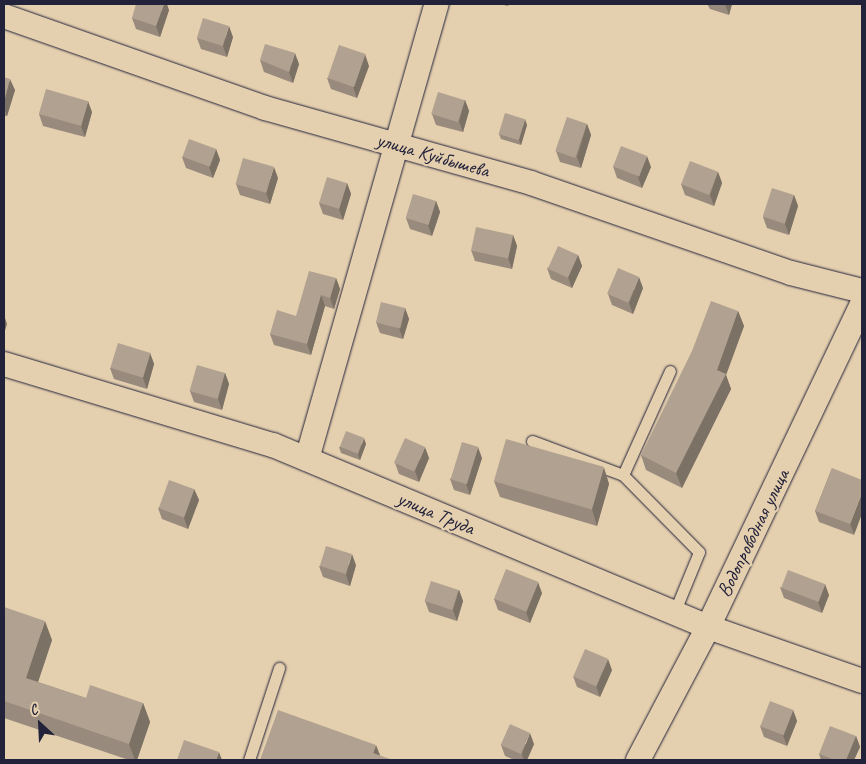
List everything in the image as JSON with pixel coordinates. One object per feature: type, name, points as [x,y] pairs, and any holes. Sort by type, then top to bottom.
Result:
[{"type":"street","points":[[307,459],[437,4]]},
{"type":"street","name":"улица Куйбышева","points":[[4,16],[265,108],[397,145],[639,218],[791,273],[862,291]]},
{"type":"street","name":"Водопроводная улица","points":[[638,760],[708,627],[862,304]]},
{"type":"street","name":"улица Труда","points":[[4,364],[307,459],[708,627],[862,681]]},
{"type":"lane","points":[[623,475],[670,371]]},
{"type":"lane","points":[[532,441],[623,475],[699,552],[674,612]]},
{"type":"lane","points":[[249,760],[279,668]]},
{"type":"building","points":[[136,4],[164,4],[156,26],[132,18]]},
{"type":"building","points":[[203,18],[229,26],[223,46],[197,38]]},
{"type":"building","points":[[265,44],[295,53],[289,72],[260,60]]},
{"type":"building","points":[[339,45],[365,54],[354,87],[328,78]]},
{"type":"building","points":[[4,77],[10,79],[4,102]]},
{"type":"building","points":[[46,89],[88,101],[81,126],[39,114]]},
{"type":"building","points":[[438,92],[465,100],[458,122],[431,114]]},
{"type":"building","points":[[505,113],[525,119],[519,140],[499,134]]},
{"type":"building","points":[[567,117],[587,124],[575,158],[555,151]]},
{"type":"building","points":[[189,139],[216,149],[210,167],[183,157]]},
{"type":"building","points":[[621,146],[647,156],[639,177],[613,167]]},
{"type":"building","points":[[243,158],[274,167],[266,193],[236,184]]},
{"type":"building","points":[[690,161],[718,172],[709,195],[681,184]]},
{"type":"building","points":[[327,177],[347,183],[339,209],[319,203]]},
{"type":"building","points":[[772,188],[794,195],[785,224],[763,217]]},
{"type":"building","points":[[413,194],[436,201],[429,225],[406,218]]},
{"type":"building","points":[[476,227],[513,235],[508,258],[471,250]]},
{"type":"building","points":[[558,246],[578,255],[568,278],[548,269]]},
{"type":"building","points":[[618,268],[639,277],[628,303],[607,294]]},
{"type":"building","points":[[309,271],[336,278],[330,298],[321,295],[307,344],[270,334],[277,310],[296,316]]},
{"type":"building","points":[[711,301],[738,311],[717,370],[726,374],[676,473],[641,455],[692,351]]},
{"type":"building","points":[[381,302],[405,308],[400,328],[376,322]]},
{"type":"building","points":[[118,343],[151,353],[143,378],[110,368]]},
{"type":"building","points":[[197,365],[225,373],[217,399],[190,391]]},
{"type":"building","points":[[346,431],[364,438],[358,454],[340,447]]},
{"type":"building","points":[[405,438],[425,447],[414,472],[394,463]]},
{"type":"building","points":[[506,439],[604,467],[592,509],[494,481]]},
{"type":"building","points":[[462,442],[478,447],[467,484],[451,479]]},
{"type":"building","points":[[832,468],[862,480],[862,493],[850,524],[815,511]]},
{"type":"building","points":[[169,480],[194,489],[184,517],[159,508]]},
{"type":"building","points":[[326,546],[352,554],[346,574],[320,566]]},
{"type":"building","points":[[506,569],[538,582],[526,612],[494,599]]},
{"type":"building","points":[[788,570],[825,584],[819,602],[781,588]]},
{"type":"building","points":[[431,581],[459,590],[452,610],[425,601]]},
{"type":"building","points":[[4,607],[45,621],[26,678],[86,698],[90,685],[143,703],[129,744],[4,701]]},
{"type":"building","points":[[585,649],[608,659],[596,686],[573,677]]},
{"type":"building","points":[[770,701],[793,710],[784,735],[760,726]]},
{"type":"building","points":[[278,710],[376,745],[373,753],[393,760],[260,760]]},
{"type":"building","points":[[510,724],[530,733],[521,754],[501,745]]},
{"type":"building","points":[[830,726],[856,736],[846,760],[835,760],[819,754]]},
{"type":"building","points":[[184,740],[219,752],[216,760],[177,760]]}]
